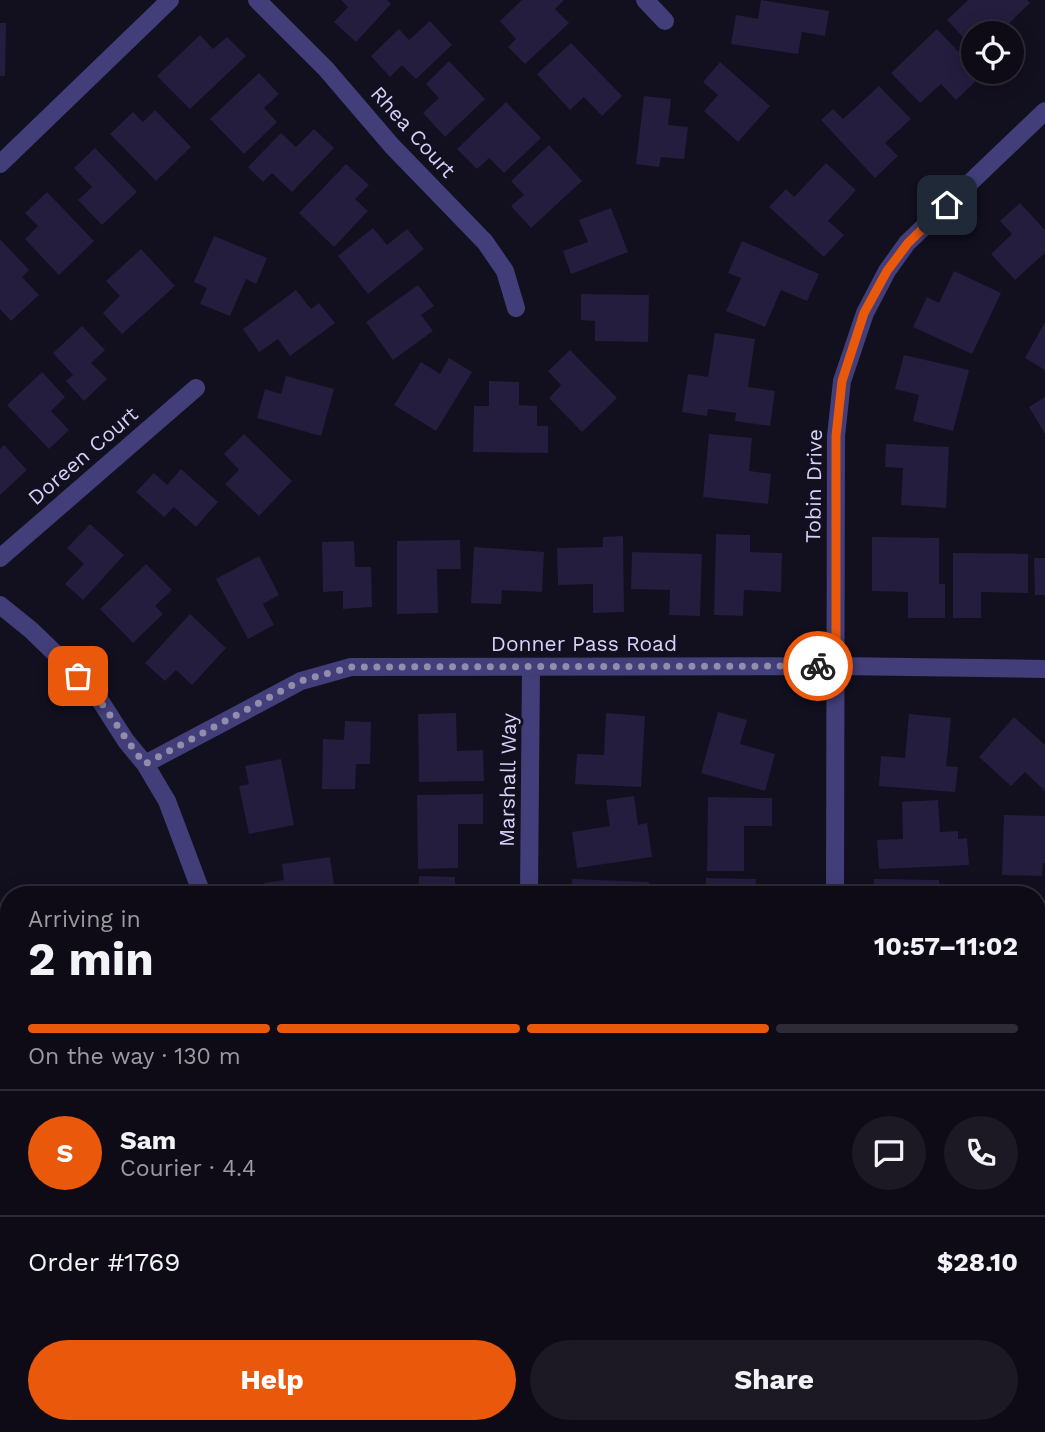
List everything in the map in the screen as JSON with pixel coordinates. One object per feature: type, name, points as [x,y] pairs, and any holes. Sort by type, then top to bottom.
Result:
[{"type":"street","points":[[0,164],[170,0]]},
{"type":"street","name":"Rhea Court","points":[[257,0],[326,69],[392,146],[485,242],[505,271],[516,308]]},
{"type":"street","points":[[645,0],[665,21]]},
{"type":"street","name":"Tobin Drive","points":[[835,886],[836,436],[842,381],[864,313],[887,271],[908,243],[1045,111]]},
{"type":"street","name":"Doreen Court","points":[[0,558],[196,388]]},
{"type":"street","points":[[0,605],[31,630],[94,691],[145,764],[167,801],[199,886]]},
{"type":"street","name":"Donner Pass Road","points":[[145,764],[300,681],[351,667],[836,666],[1045,669]]},
{"type":"street","name":"Marshall Way","points":[[529,886],[531,667]]},
{"type":"building","points":[[341,0],[387,0],[391,4],[356,42],[334,22],[348,7]]},
{"type":"building","points":[[522,0],[564,0],[555,9],[569,23],[525,64],[508,47],[516,39],[500,21]]},
{"type":"building","points":[[761,0],[829,11],[825,36],[802,32],[798,54],[731,44],[736,15],[758,19]]},
{"type":"building","points":[[968,0],[1027,0],[1030,3],[1011,21],[961,21],[961,35],[947,20]]},
{"type":"building","points":[[430,21],[452,45],[416,79],[402,65],[390,77],[371,56],[399,29],[409,40]]},
{"type":"building","points":[[0,23],[6,23],[5,76],[0,76]]},
{"type":"building","points":[[937,29],[961,54],[961,84],[973,84],[956,100],[941,84],[920,103],[891,73]]},
{"type":"building","points":[[200,35],[213,49],[227,37],[246,56],[190,109],[157,76]]},
{"type":"building","points":[[571,43],[622,96],[602,116],[584,97],[570,110],[537,74]]},
{"type":"building","points":[[449,61],[485,99],[445,137],[423,113],[439,98],[426,84]]},
{"type":"building","points":[[720,62],[770,106],[738,142],[704,111],[718,95],[703,82]]},
{"type":"building","points":[[259,73],[279,94],[264,108],[277,122],[244,154],[210,119]]},
{"type":"building","points":[[879,86],[911,119],[885,143],[898,156],[875,178],[821,120],[833,109],[843,119]]},
{"type":"building","points":[[644,96],[671,99],[668,125],[688,127],[684,159],[661,157],[659,167],[636,164]]},
{"type":"building","points":[[506,102],[541,138],[504,173],[489,158],[477,169],[457,149]]},
{"type":"building","points":[[155,110],[191,147],[156,181],[110,134],[133,112],[143,122]]},
{"type":"building","points":[[314,129],[334,148],[292,192],[272,173],[263,182],[248,167],[281,133],[296,147]]},
{"type":"building","points":[[549,145],[582,181],[531,228],[511,206],[524,195],[511,181]]},
{"type":"building","points":[[95,148],[137,192],[102,225],[78,200],[92,187],[74,168]]},
{"type":"building","points":[[826,163],[856,190],[828,221],[844,235],[824,257],[769,207],[786,189],[794,197]]},
{"type":"building","points":[[346,164],[369,185],[355,199],[368,211],[334,247],[299,213]]},
{"type":"building","points":[[47,192],[94,241],[59,275],[25,239],[38,226],[25,213]]},
{"type":"building","points":[[1020,203],[1045,230],[1045,253],[1015,280],[991,254],[1012,234],[1000,221]]},
{"type":"building","points":[[611,208],[628,252],[571,274],[563,251],[588,242],[579,220]]},
{"type":"building","points":[[373,228],[387,245],[407,229],[424,249],[368,294],[338,256]]},
{"type":"building","points":[[214,236],[267,258],[256,284],[246,279],[230,316],[200,304],[207,288],[194,282]]},
{"type":"building","points":[[0,239],[29,270],[22,277],[39,295],[11,321],[0,309]]},
{"type":"building","points":[[742,241],[819,274],[807,301],[781,290],[765,327],[726,311],[741,278],[728,273]]},
{"type":"building","points":[[141,249],[175,286],[122,334],[103,313],[120,296],[106,281]]},
{"type":"building","points":[[954,271],[1001,293],[972,354],[913,327],[927,297],[939,303]]},
{"type":"building","points":[[418,285],[434,306],[421,315],[433,331],[393,360],[366,322]]},
{"type":"building","points":[[296,290],[311,309],[319,303],[335,323],[290,356],[278,339],[259,352],[243,329]]},
{"type":"building","points":[[581,294],[649,295],[648,342],[595,341],[595,321],[581,320]]},
{"type":"building","points":[[1045,322],[1045,370],[1025,358]]},
{"type":"building","points":[[82,326],[105,350],[91,363],[107,379],[84,401],[66,381],[73,375],[53,353]]},
{"type":"building","points":[[715,333],[755,339],[748,387],[775,391],[770,426],[735,421],[736,413],[708,409],[707,416],[682,412],[688,374],[708,377]]},
{"type":"building","points":[[570,350],[617,398],[582,432],[549,398],[561,385],[548,371]]},
{"type":"building","points":[[904,355],[969,370],[953,431],[913,421],[919,395],[895,389]]},
{"type":"building","points":[[449,358],[472,372],[436,431],[394,405],[421,362],[440,374]]},
{"type":"building","points":[[42,372],[65,397],[51,411],[69,430],[49,449],[7,405]]},
{"type":"building","points":[[286,376],[334,389],[321,436],[257,418],[265,389],[281,394]]},
{"type":"building","points":[[489,381],[519,382],[519,405],[537,406],[537,426],[548,426],[548,453],[473,452],[474,406],[489,406]]},
{"type":"building","points":[[1045,397],[1045,434],[1029,407]]},
{"type":"building","points":[[244,434],[292,481],[259,516],[225,484],[239,470],[224,454]]},
{"type":"building","points":[[709,434],[752,438],[749,471],[771,474],[768,504],[703,497]]},
{"type":"building","points":[[886,444],[949,447],[946,508],[901,505],[903,468],[885,467]]},
{"type":"building","points":[[4,445],[27,470],[0,495],[0,449]]},
{"type":"building","points":[[181,469],[218,502],[196,527],[174,507],[164,517],[136,492],[154,473],[167,485]]},
{"type":"building","points":[[90,524],[124,555],[83,600],[65,584],[84,564],[67,548]]},
{"type":"building","points":[[716,534],[750,535],[750,552],[782,553],[781,592],[744,590],[743,616],[714,615]]},
{"type":"building","points":[[623,536],[624,612],[593,613],[593,584],[558,585],[557,548],[603,547],[603,537]]},
{"type":"building","points":[[872,537],[939,538],[939,584],[945,584],[945,618],[908,618],[908,592],[872,591]]},
{"type":"building","points":[[460,540],[461,569],[437,569],[438,613],[397,614],[397,541]]},
{"type":"building","points":[[354,541],[355,567],[371,567],[372,607],[343,609],[343,591],[323,592],[322,542]]},
{"type":"building","points":[[474,547],[544,552],[542,592],[502,590],[501,604],[471,603]]},
{"type":"building","points":[[632,552],[702,554],[700,616],[669,615],[670,590],[631,589]]},
{"type":"building","points":[[953,553],[1028,554],[1028,593],[981,592],[981,618],[953,618]]},
{"type":"building","points":[[259,556],[279,595],[263,604],[274,625],[248,639],[216,579]]},
{"type":"building","points":[[1034,558],[1045,558],[1045,595],[1035,595]]},
{"type":"building","points":[[146,564],[172,590],[155,606],[163,614],[133,643],[100,609]]},
{"type":"building","points":[[190,614],[226,648],[192,685],[176,670],[165,681],[145,663]]},
{"type":"building","points":[[718,712],[747,720],[740,744],[775,754],[765,791],[701,773]]},
{"type":"building","points":[[456,713],[457,751],[483,750],[484,781],[419,782],[418,714]]},
{"type":"building","points":[[606,713],[645,716],[641,787],[575,784],[577,754],[604,755]]},
{"type":"building","points":[[909,714],[951,718],[946,766],[958,767],[955,792],[879,786],[881,756],[905,758]]},
{"type":"building","points":[[1014,717],[1045,745],[1045,791],[1025,772],[1011,786],[979,757]]},
{"type":"building","points":[[345,721],[371,722],[370,764],[356,764],[355,789],[322,789],[323,739],[344,740]]},
{"type":"building","points":[[281,759],[294,825],[249,834],[239,786],[249,784],[245,766]]},
{"type":"building","points":[[483,794],[483,824],[458,824],[458,868],[418,869],[417,795]]},
{"type":"building","points":[[634,796],[638,825],[647,823],[652,857],[577,868],[572,832],[610,826],[606,800]]},
{"type":"building","points":[[708,797],[772,798],[772,826],[744,826],[744,871],[707,871]]},
{"type":"building","points":[[938,800],[940,832],[958,831],[958,839],[967,838],[969,865],[879,869],[877,840],[903,839],[902,802]]},
{"type":"building","points":[[1004,815],[1045,816],[1045,863],[1042,876],[1002,875]]},
{"type":"building","points":[[330,857],[334,886],[265,886],[264,883],[284,880],[282,864]]},
{"type":"building","points":[[419,876],[455,877],[455,886],[418,886]]},
{"type":"building","points":[[706,878],[756,879],[756,886],[706,886]]},
{"type":"building","points":[[572,879],[649,882],[649,886],[572,886]]},
{"type":"building","points":[[874,879],[939,880],[939,886],[874,886]]},
{"type":"way so far","points":[[78,676],[94,691],[145,764],[300,681],[351,667],[818,666]]},
{"type":"route","points":[[818,666],[836,666],[836,436],[842,381],[864,313],[887,271],[908,243],[947,205]]}]
